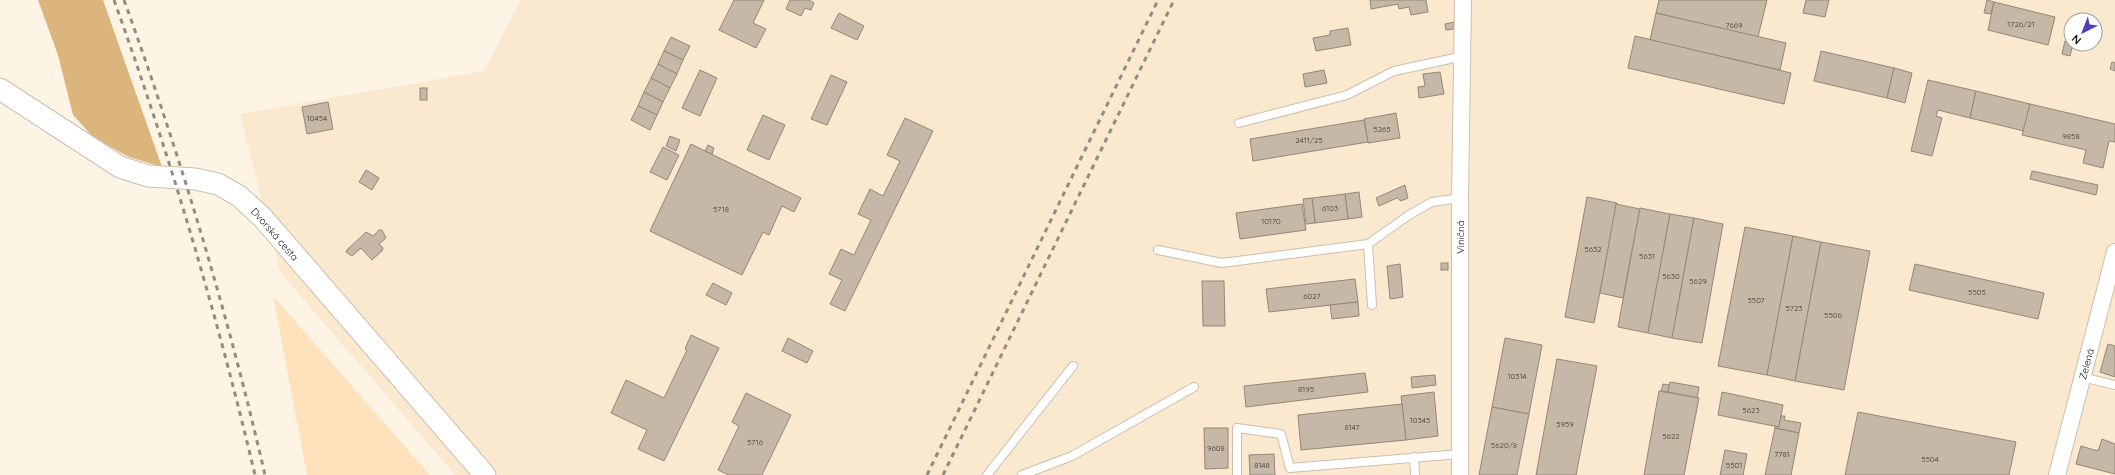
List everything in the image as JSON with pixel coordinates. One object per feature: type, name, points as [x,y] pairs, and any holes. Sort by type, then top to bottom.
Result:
[{"type":"street","name":"Viničná","points":[[1460,475],[1460,198],[1464,0]]},
{"type":"street","name":"Dvorská cesta","points":[[0,89],[120,167],[148,176],[207,180],[218,184],[239,196],[262,217],[485,475]]},
{"type":"street","name":"Zelená","points":[[2057,475],[2115,252]]},
{"type":"lane","points":[[1239,123],[1347,95],[1394,71],[1464,56]]},
{"type":"lane","points":[[1158,250],[1222,263],[1368,244],[1409,215],[1432,202],[1460,198]]},
{"type":"lane","points":[[1368,244],[1372,306]]},
{"type":"lane","points":[[987,475],[1073,366]]},
{"type":"lane","points":[[2082,377],[2115,386]]},
{"type":"lane","points":[[1022,475],[1072,456],[1194,387]]},
{"type":"lane","points":[[1237,475],[1237,428],[1281,434],[1290,471],[1414,457],[1460,454]]},
{"type":"lane","points":[[1414,457],[1415,475]]},
{"type":"shaded area","points":[[38,0],[103,0],[162,167],[129,157],[93,137],[73,115],[58,55]]},
{"type":"shaded area","points":[[521,0],[2115,0],[2115,475],[455,475],[280,272],[240,114],[484,71]]},
{"type":"shaded area","points":[[273,296],[430,475],[307,475]]},
{"type":"building","points":[[734,0],[764,0],[753,23],[766,29],[756,48],[719,30]]},
{"type":"building","points":[[790,0],[809,0],[814,3],[811,10],[805,8],[801,16],[786,9]]},
{"type":"building","points":[[1370,0],[1426,0],[1428,12],[1411,15],[1409,7],[1399,9],[1398,4],[1371,9]]},
{"type":"building","points":[[1659,0],[1767,0],[1758,37],[1656,13]]},
{"type":"building","points":[[1806,0],[1829,0],[1825,17],[1803,13]]},
{"type":"building","points":[[1987,0],[1994,2],[1991,14],[1984,13]]},
{"type":"building","points":[[1994,2],[2055,17],[2048,45],[1988,30]]},
{"type":"building","points":[[839,13],[864,26],[857,40],[831,28]]},
{"type":"building","points":[[1656,13],[1786,43],[1780,70],[1650,40]]},
{"type":"building","points":[[1454,22],[1454,29],[1446,30],[1445,24]]},
{"type":"building","points":[[1348,28],[1351,45],[1316,51],[1313,38],[1330,35],[1330,31]]},
{"type":"building","points":[[1635,36],[1791,73],[1784,104],[1628,68]]},
{"type":"building","points":[[671,37],[690,46],[683,60],[664,51]]},
{"type":"building","points":[[2063,50],[2063,52],[2071,52],[2070,56],[2062,54]]},
{"type":"building","points":[[664,51],[683,60],[677,74],[658,64]]},
{"type":"building","points":[[1821,51],[1894,68],[1887,98],[1814,81]]},
{"type":"building","points":[[2112,62],[2115,63],[2115,71],[2110,69]]},
{"type":"building","points":[[658,64],[677,74],[670,88],[651,78]]},
{"type":"building","points":[[1894,68],[1912,73],[1905,103],[1887,98]]},
{"type":"building","points":[[700,70],[717,78],[700,116],[682,108]]},
{"type":"building","points":[[1324,70],[1327,83],[1305,87],[1303,74]]},
{"type":"building","points":[[1440,72],[1444,94],[1419,98],[1418,87],[1425,86],[1423,74]]},
{"type":"building","points":[[831,75],[847,82],[827,125],[811,119]]},
{"type":"building","points":[[651,78],[670,88],[663,102],[644,92]]},
{"type":"building","points":[[1928,80],[1976,91],[1970,118],[1938,110],[1936,116],[1942,118],[1932,156],[1911,151]]},
{"type":"building","points":[[420,88],[427,88],[427,100],[420,100]]},
{"type":"building","points":[[1976,91],[2030,104],[2024,131],[1970,118]]},
{"type":"building","points":[[644,92],[663,102],[657,115],[638,106]]},
{"type":"building","points":[[328,102],[333,129],[307,134],[302,107]]},
{"type":"building","points":[[2030,104],[2115,124],[2115,142],[2109,141],[2103,168],[2083,163],[2086,150],[2022,135]]},
{"type":"building","points":[[638,106],[657,115],[650,130],[631,120]]},
{"type":"building","points":[[1396,113],[1400,138],[1368,143],[1364,119]]},
{"type":"building","points":[[763,115],[785,125],[769,160],[747,150]]},
{"type":"building","points":[[905,118],[933,131],[845,311],[830,304],[842,280],[829,274],[841,249],[854,255],[871,220],[858,214],[870,189],[883,196],[900,161],[887,155]]},
{"type":"building","points":[[1364,120],[1368,142],[1253,161],[1250,139]]},
{"type":"building","points":[[670,136],[680,140],[676,151],[666,146]]},
{"type":"building","points":[[691,144],[801,198],[794,212],[782,206],[769,235],[763,232],[742,275],[650,231]]},
{"type":"building","points":[[708,145],[714,148],[712,154],[705,151]]},
{"type":"building","points":[[663,147],[679,155],[667,180],[650,172]]},
{"type":"building","points":[[366,170],[379,178],[372,190],[359,182]]},
{"type":"building","points":[[2032,171],[2098,185],[2096,195],[2030,179]]},
{"type":"building","points":[[1405,185],[1408,198],[1401,201],[1397,198],[1379,206],[1376,198]]},
{"type":"building","points":[[1359,192],[1362,217],[1348,219],[1345,194]]},
{"type":"building","points":[[1345,194],[1348,219],[1315,223],[1312,198]]},
{"type":"building","points":[[1587,197],[1617,203],[1594,323],[1565,317]]},
{"type":"building","points":[[1312,198],[1315,223],[1306,224],[1303,199]]},
{"type":"building","points":[[1302,204],[1306,230],[1240,239],[1236,213]]},
{"type":"building","points":[[1616,204],[1640,209],[1623,298],[1600,293]]},
{"type":"building","points":[[1640,208],[1670,214],[1648,333],[1618,327]]},
{"type":"building","points":[[1670,214],[1694,218],[1672,338],[1648,333]]},
{"type":"building","points":[[1694,218],[1723,224],[1702,343],[1672,338]]},
{"type":"building","points":[[1745,227],[1793,236],[1767,375],[1718,366]]},
{"type":"building","points":[[379,230],[382,230],[386,238],[379,244],[383,248],[382,251],[372,260],[361,248],[352,256],[346,252],[366,232],[373,236]]},
{"type":"building","points":[[1793,236],[1821,242],[1795,381],[1767,375]]},
{"type":"building","points":[[1821,242],[1870,251],[1844,390],[1795,381]]},
{"type":"building","points":[[1441,263],[1448,263],[1448,270],[1441,270]]},
{"type":"building","points":[[1400,264],[1403,297],[1390,299],[1387,266]]},
{"type":"building","points":[[1915,264],[2044,293],[2038,319],[1909,290]]},
{"type":"building","points":[[1355,279],[1358,302],[1269,312],[1266,289]]},
{"type":"building","points":[[1202,281],[1224,281],[1225,326],[1203,326]]},
{"type":"building","points":[[713,283],[732,293],[726,305],[706,295]]},
{"type":"building","points":[[1358,302],[1359,316],[1332,319],[1330,305]]},
{"type":"building","points":[[691,335],[719,348],[664,461],[638,449],[647,430],[611,413],[626,380],[664,398],[687,350],[685,349]]},
{"type":"building","points":[[788,338],[813,351],[807,363],[782,351]]},
{"type":"building","points":[[1505,338],[1542,345],[1529,414],[1492,407]]},
{"type":"building","points":[[2108,344],[2115,346],[2115,377],[2100,372]]},
{"type":"building","points":[[1557,359],[1597,366],[1576,475],[1536,475]]},
{"type":"building","points":[[1365,373],[1368,392],[1246,407],[1244,386]]},
{"type":"building","points":[[1435,375],[1436,385],[1412,388],[1411,377]]},
{"type":"building","points":[[1670,382],[1699,387],[1697,398],[1668,392]]},
{"type":"building","points":[[1663,384],[1669,385],[1668,392],[1661,391]]},
{"type":"building","points":[[1659,391],[1699,398],[1684,475],[1644,475]]},
{"type":"building","points":[[1434,392],[1438,436],[1406,440],[1401,396]]},
{"type":"building","points":[[1722,392],[1783,405],[1779,427],[1718,415]]},
{"type":"building","points":[[746,393],[791,415],[762,475],[729,475],[718,470],[739,426],[732,422]]},
{"type":"building","points":[[1402,404],[1406,440],[1301,450],[1298,415]]},
{"type":"building","points":[[1492,407],[1529,414],[1517,475],[1479,475]]},
{"type":"building","points":[[1858,412],[2016,442],[2009,475],[1845,475]]},
{"type":"building","points":[[1781,416],[1785,416],[1784,420],[1801,423],[1799,433],[1775,428],[1775,426],[1779,427]]},
{"type":"building","points":[[1204,428],[1228,428],[1228,468],[1205,469]]},
{"type":"building","points":[[1775,428],[1799,433],[1791,475],[1765,475]]},
{"type":"building","points":[[2102,439],[2115,444],[2115,474],[2076,464],[2081,446],[2098,451]]},
{"type":"building","points":[[1725,450],[1747,454],[1743,475],[1720,475]]},
{"type":"building","points":[[1274,454],[1275,475],[1250,475],[1249,455]]},
{"type":"railway","points":[[114,0],[154,117],[191,236],[225,355],[255,475]]},
{"type":"railway","points":[[124,0],[145,58],[202,235],[251,415],[265,475]]},
{"type":"railway","points":[[927,475],[1158,0]]},
{"type":"railway","points":[[943,475],[1174,0]]}]
